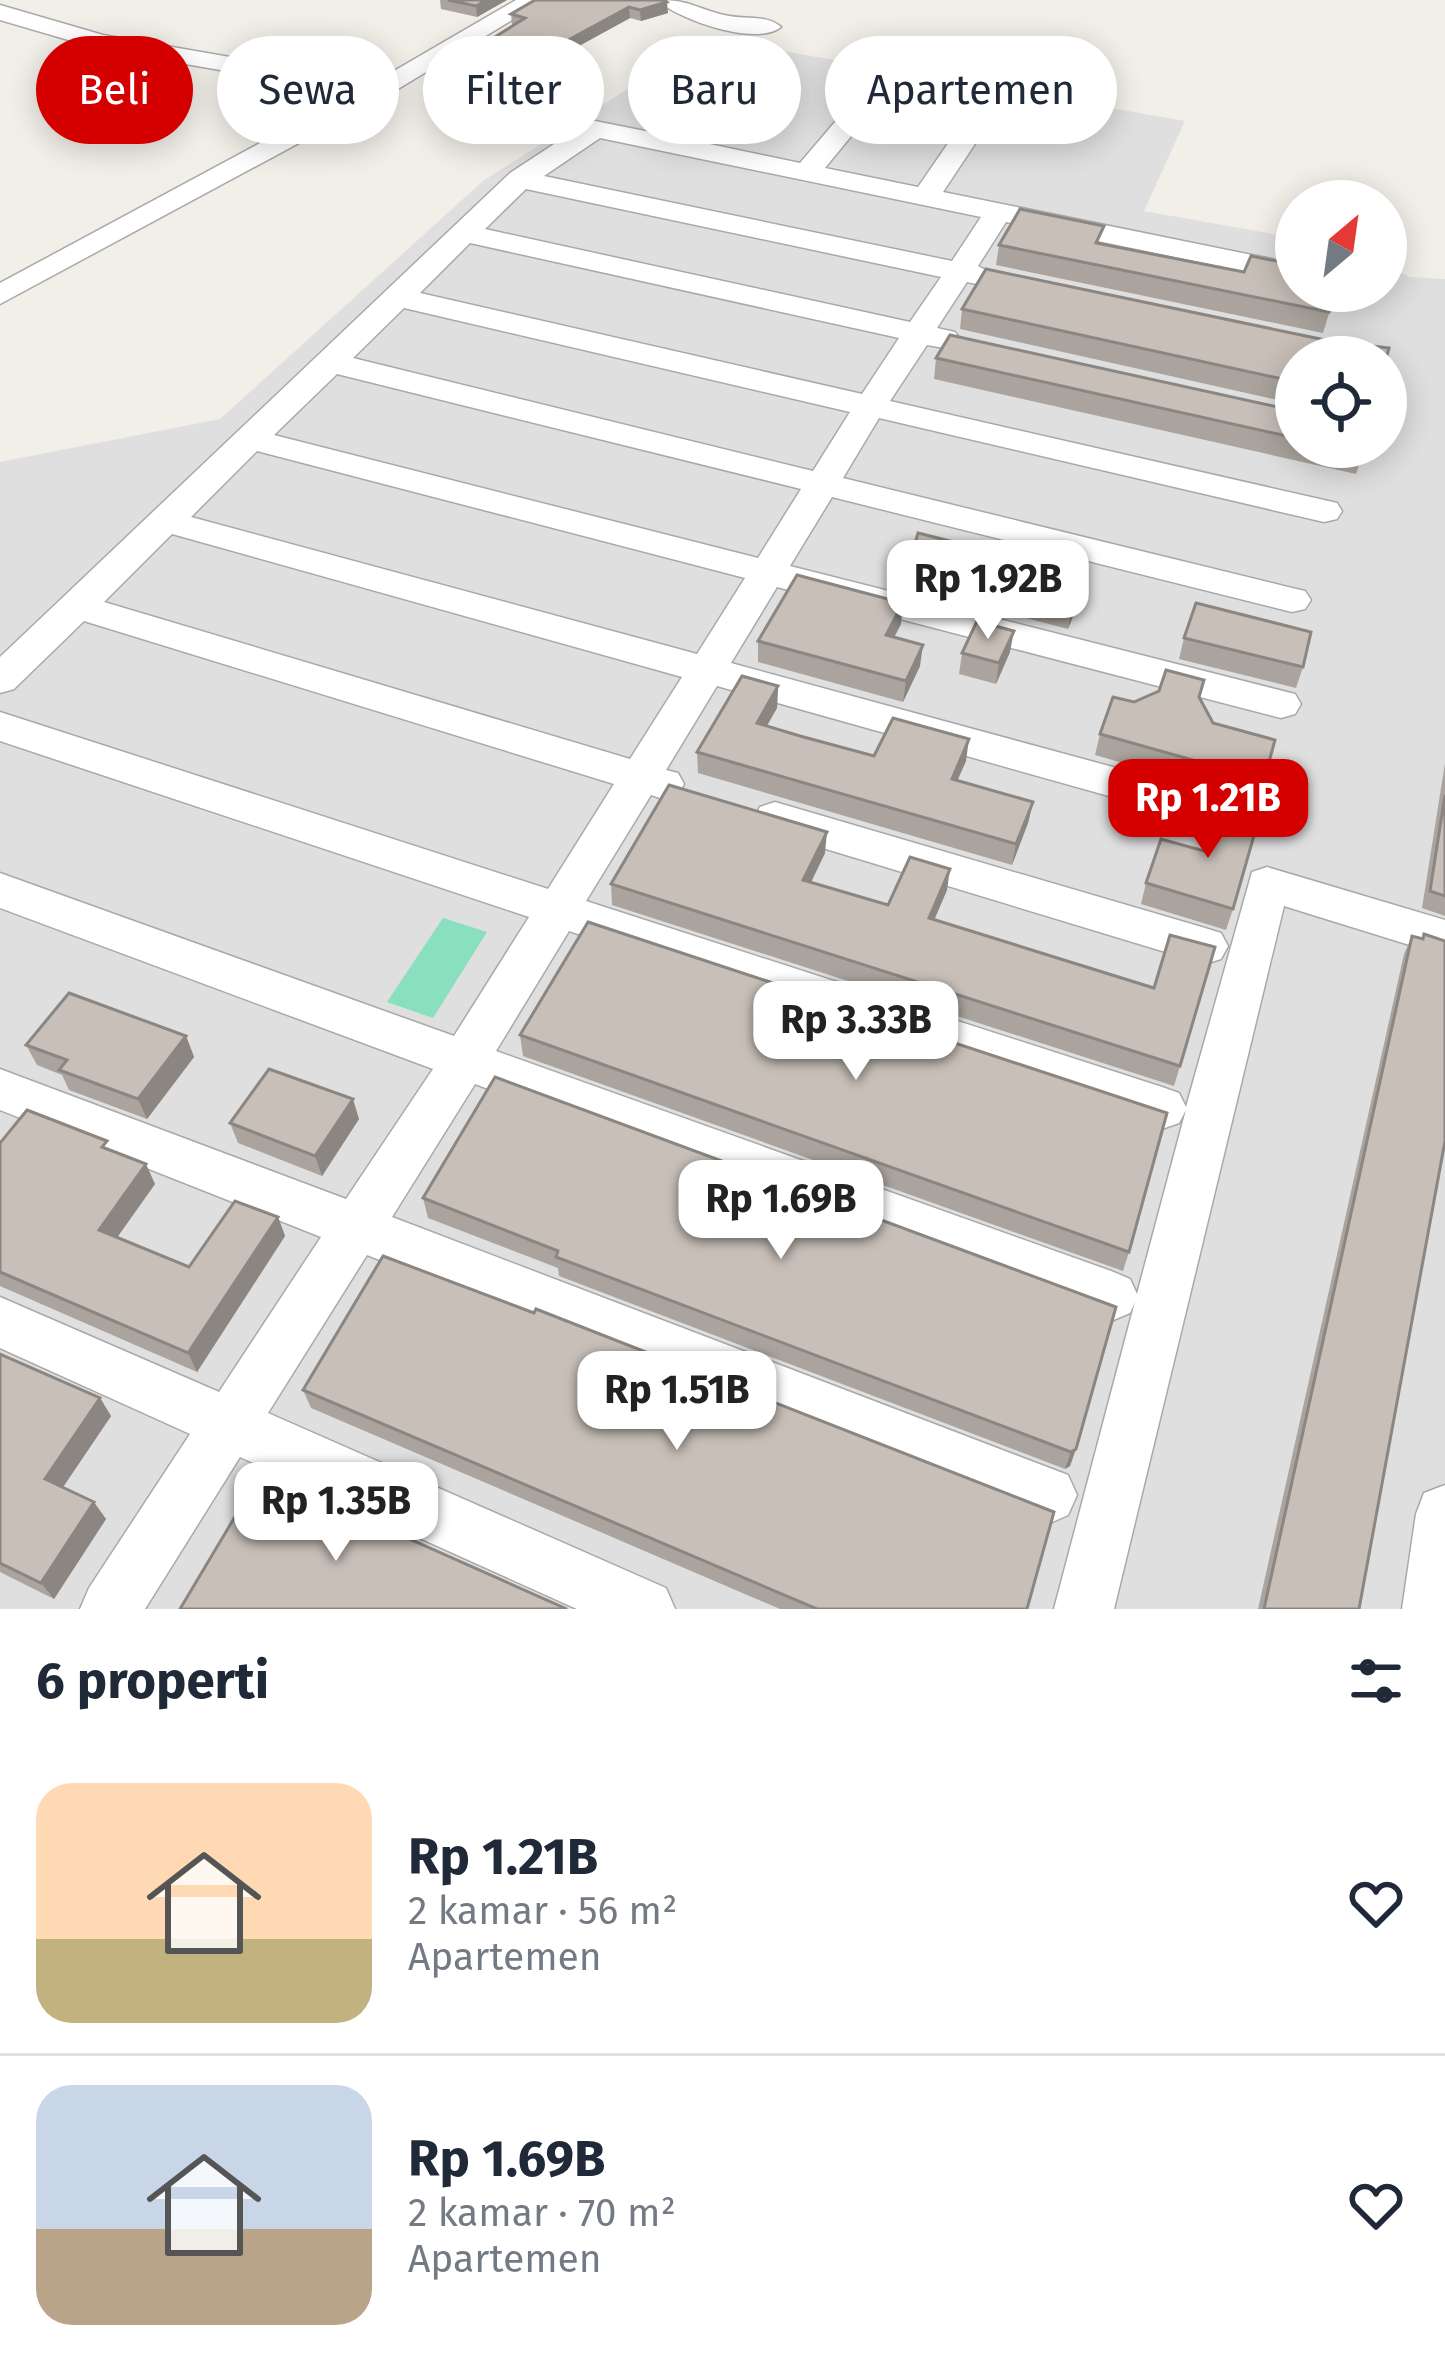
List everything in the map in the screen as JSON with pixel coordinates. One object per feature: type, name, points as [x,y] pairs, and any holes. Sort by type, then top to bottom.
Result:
[{"type":"street","points":[[399,78],[533,0]]},
{"type":"street","points":[[669,0],[718,22],[769,27]]},
{"type":"street","points":[[0,12],[98,42],[217,62]]},
{"type":"street","points":[[0,680],[520,179],[596,129],[628,135]]},
{"type":"street","points":[[0,295],[279,144]]},
{"type":"street","points":[[672,144],[1275,269]]},
{"type":"street","points":[[808,171],[831,144]]},
{"type":"street","points":[[927,195],[961,144]]},
{"type":"street","points":[[520,179],[1004,281]]},
{"type":"street","points":[[110,1609],[464,1061],[871,405],[998,213]]},
{"type":"street","points":[[464,233],[985,348]]},
{"type":"street","points":[[398,297],[1324,511]]},
{"type":"street","points":[[329,362],[1292,600]]},
{"type":"street","points":[[250,439],[1281,704]]},
{"type":"street","points":[[165,521],[1241,817]]},
{"type":"street","points":[[76,606],[1205,946]]},
{"type":"street","points":[[0,726],[1162,1108]]},
{"type":"street","points":[[1084,1609],[1267,884],[1445,938]]},
{"type":"street","points":[[0,890],[1112,1296]]},
{"type":"street","points":[[0,1089],[1048,1495]]},
{"type":"street","points":[[0,1322],[645,1609]]},
{"type":"street","points":[[1432,1609],[1445,1514]]},
{"type":"shaded area","points":[[801,54],[825,58],[825,144],[1117,144],[1117,109],[1185,121],[1144,211],[1275,234],[1275,312],[1407,312],[1407,276],[1445,279],[1445,1609],[0,1609],[0,462],[220,419],[483,181],[541,144],[604,144],[604,104],[628,89],[628,144],[801,144]]},
{"type":"green space","points":[[443,918],[487,932],[433,1018],[387,1002]]},
{"type":"building","points":[[448,0],[487,0],[476,6]]},
{"type":"building","points":[[535,0],[667,2],[640,10],[629,7],[576,36],[496,36],[525,18],[511,14]]},
{"type":"building","points":[[1020,209],[1104,226],[1096,243],[1244,272],[1251,256],[1275,261],[1275,301],[999,245]]},
{"type":"building","points":[[986,269],[1306,336],[1275,336],[1275,377],[962,309]]},
{"type":"building","points":[[950,335],[1275,406],[1275,433],[936,358]]},
{"type":"building","points":[[918,533],[1085,575],[1072,607],[909,566]]},
{"type":"building","points":[[797,575],[903,603],[886,635],[923,645],[906,681],[758,641]]},
{"type":"building","points":[[1196,603],[1311,632],[1303,667],[1184,638]]},
{"type":"building","points":[[977,621],[1014,631],[999,663],[962,653]]},
{"type":"building","points":[[1166,670],[1204,680],[1199,697],[1213,723],[1275,740],[1264,780],[1100,734],[1113,697],[1134,702],[1159,691]]},
{"type":"building","points":[[742,676],[778,686],[757,723],[800,736],[874,756],[893,718],[969,739],[952,779],[1033,802],[1016,844],[697,752]]},
{"type":"building","points":[[669,785],[827,832],[803,880],[888,905],[910,857],[950,869],[929,918],[1154,988],[1170,935],[1215,947],[1180,1066],[611,884]]},
{"type":"building","points":[[1445,795],[1445,896],[1430,891]]},
{"type":"building","points":[[1217,808],[1259,818],[1233,909],[1146,883],[1161,839],[1204,851]]},
{"type":"building","points":[[588,922],[1167,1113],[1129,1252],[520,1035]]},
{"type":"building","points":[[1424,934],[1445,941],[1445,1141],[1359,1609],[1264,1609],[1412,936],[1423,939]]},
{"type":"building","points":[[69,993],[186,1036],[138,1099],[59,1070],[67,1060],[26,1045]]},
{"type":"building","points":[[269,1069],[353,1099],[315,1156],[230,1123]]},
{"type":"building","points":[[495,1077],[1116,1307],[1076,1449],[1071,1452],[556,1257],[558,1251],[423,1198]]},
{"type":"building","points":[[27,1110],[107,1141],[102,1147],[146,1164],[99,1230],[189,1267],[235,1201],[278,1217],[188,1353],[0,1272],[0,1143]]},
{"type":"building","points":[[383,1256],[534,1313],[536,1309],[1054,1512],[1027,1609],[817,1609],[303,1390]]},
{"type":"building","points":[[0,1354],[100,1398],[45,1479],[94,1502],[41,1583],[0,1563]]},
{"type":"building","points":[[261,1473],[567,1609],[180,1609]]}]
